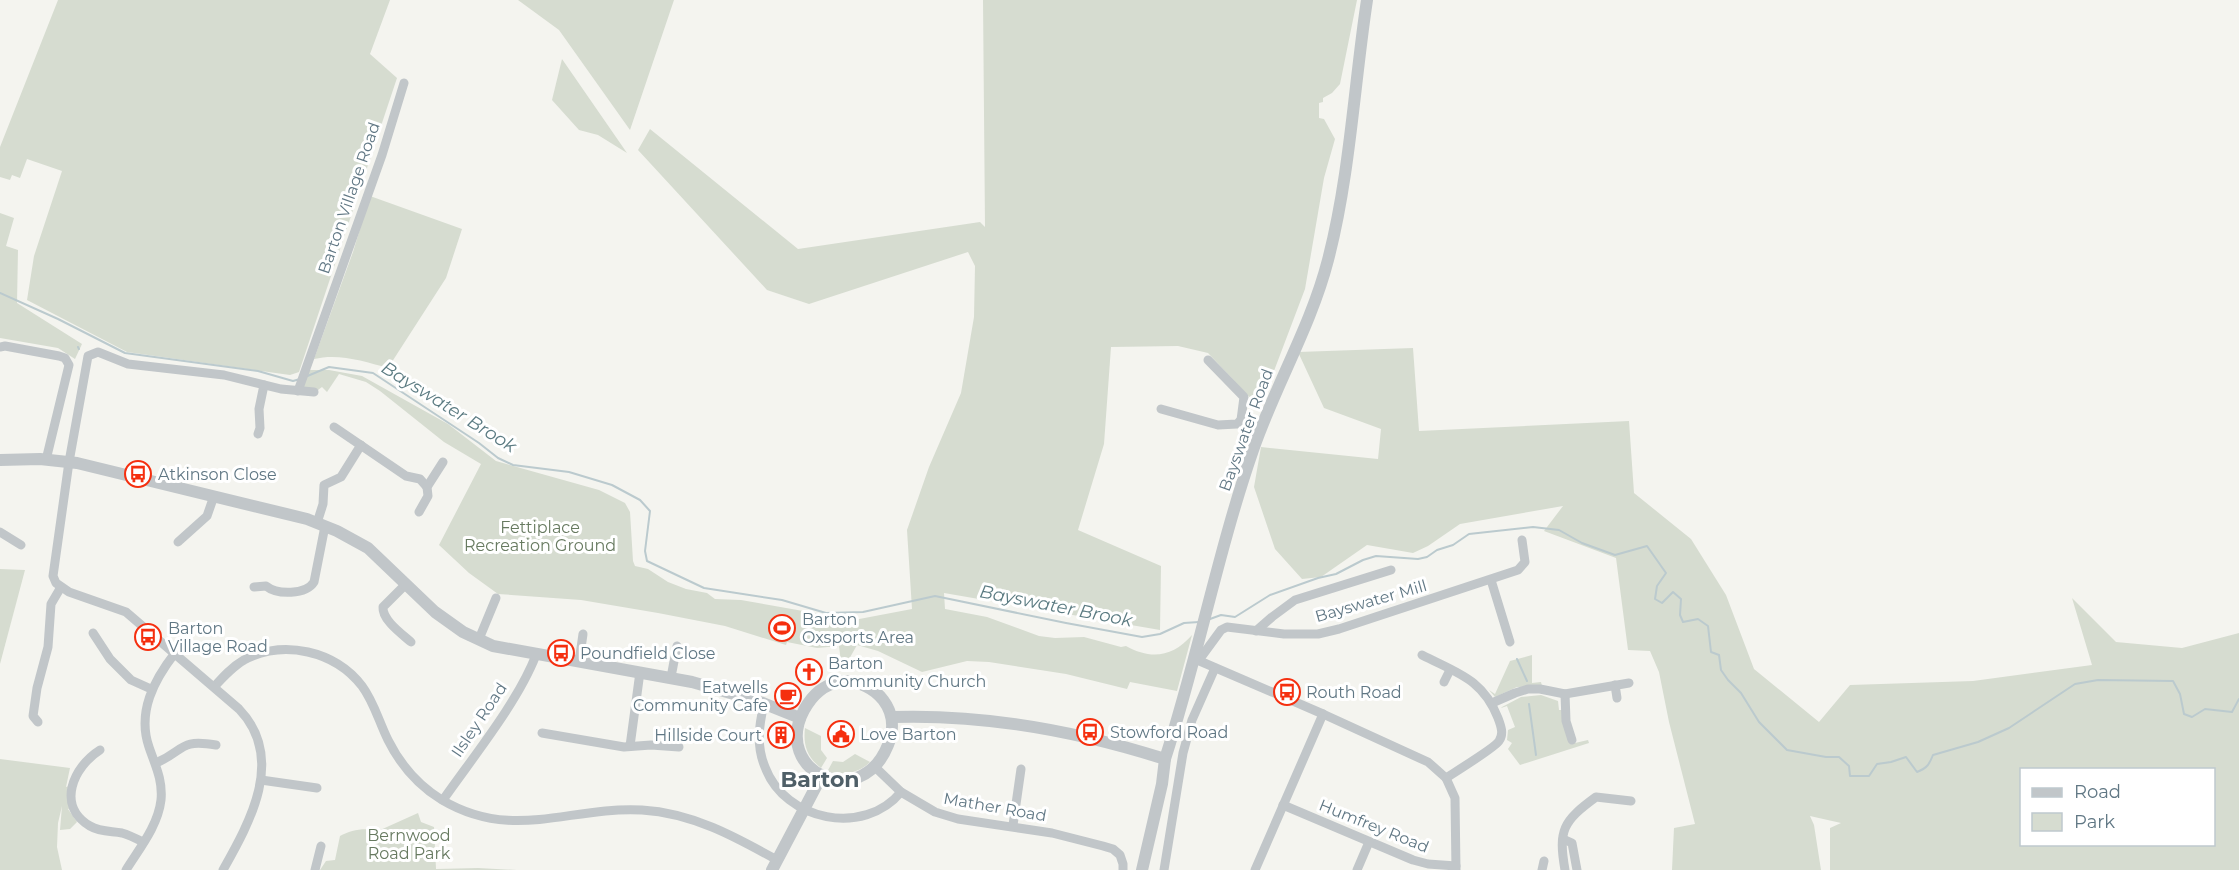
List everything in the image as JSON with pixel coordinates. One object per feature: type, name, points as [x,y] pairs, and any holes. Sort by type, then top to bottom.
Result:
[{"type":"street","name":"Bayswater Road","points":[[1142,870],[1162,784],[1165,759],[1196,660],[1199,638],[1228,530],[1261,428],[1317,296],[1327,261],[1342,192],[1367,0]]},
{"type":"street","name":"Barton Village Road","points":[[298,388],[382,155],[404,83]]},
{"type":"street","points":[[0,347],[59,356],[65,358],[69,365],[46,460]]},
{"type":"street","points":[[223,870],[250,819],[261,780],[258,741],[252,725],[239,709],[126,612],[86,599],[61,587],[56,582],[53,569],[88,356],[91,353],[104,354],[128,364],[224,375],[264,386],[298,388],[314,392]]},
{"type":"street","points":[[1161,409],[1218,425],[1237,424],[1241,420],[1244,397],[1208,360]]},
{"type":"street","points":[[262,430],[259,409],[264,386]]},
{"type":"street","points":[[1241,420],[1261,428]]},
{"type":"street","points":[[334,427],[406,476],[420,479],[427,486]]},
{"type":"street","points":[[254,587],[266,586],[271,590],[299,592],[309,588],[314,582],[324,485],[341,477],[361,445]]},
{"type":"street","points":[[0,459],[69,462],[214,496],[321,525],[348,536],[368,548],[441,617],[479,639],[508,650],[671,677],[726,691],[800,718]]},
{"type":"street","points":[[419,512],[427,498],[427,486],[443,462]]},
{"type":"street","points":[[178,542],[207,516],[214,496]]},
{"type":"street","points":[[0,532],[21,545]]},
{"type":"street","name":"Bayswater Mill","points":[[1196,660],[1221,630],[1233,627],[1256,632],[1284,634],[1329,632],[1491,580],[1521,568],[1524,562],[1522,540]]},
{"type":"street","name":"Bayswater Mill","points":[[1256,632],[1295,600],[1391,570]]},
{"type":"street","points":[[1491,580],[1510,642]]},
{"type":"street","points":[[406,584],[382,610],[411,642]]},
{"type":"street","points":[[33,719],[37,688],[48,647],[51,604],[61,587]]},
{"type":"street","points":[[479,639],[496,597]]},
{"type":"street","points":[[93,633],[106,654],[131,680],[151,689]]},
{"type":"street","points":[[579,662],[583,634]]},
{"type":"street","points":[[671,677],[676,646]]},
{"type":"street","points":[[214,687],[235,666],[245,660],[274,650],[304,650],[334,662],[345,669],[362,686],[374,706],[388,740],[403,764],[429,791],[443,800],[478,815],[522,822],[615,810],[656,811],[703,822],[720,829],[774,865],[821,777]]},
{"type":"street","points":[[126,870],[157,816],[161,801],[161,786],[146,731],[147,702],[158,676],[175,653]]},
{"type":"street","name":"Ilsley Road","points":[[443,800],[506,709],[530,670],[536,655]]},
{"type":"street","points":[[1422,655],[1477,685],[1492,704],[1501,726],[1500,740],[1491,749],[1446,778]]},
{"type":"street","points":[[1196,660],[1428,762],[1446,778],[1455,798],[1456,868]]},
{"type":"street","points":[[1164,870],[1183,753],[1192,720],[1215,668]]},
{"type":"street","points":[[1444,682],[1450,670]]},
{"type":"street","points":[[630,746],[640,672]]},
{"type":"street","points":[[842,681],[858,682],[876,691],[887,703],[892,717],[892,732],[889,745],[875,767],[854,779],[837,780],[821,777],[809,767],[800,752],[797,733],[800,718],[816,692],[825,686],[842,681]]},
{"type":"street","points":[[1492,704],[1528,689],[1565,694],[1629,682]]},
{"type":"street","points":[[1615,685],[1617,698]]},
{"type":"street","points":[[1565,694],[1566,721],[1572,740]]},
{"type":"street","points":[[764,704],[759,745],[765,768],[778,790],[803,810],[825,817],[857,817],[884,808],[901,792]]},
{"type":"street","points":[[1255,870],[1323,714]]},
{"type":"street","points":[[892,717],[947,717],[1009,723],[1115,745],[1165,759]]},
{"type":"street","points":[[542,733],[624,747],[679,747]]},
{"type":"street","points":[[156,763],[189,743],[200,742],[216,745]]},
{"type":"street","points":[[100,750],[86,755],[73,779],[72,798],[76,813],[94,828],[123,833],[143,842]]},
{"type":"street","name":"Mather Road","points":[[875,767],[901,792],[922,806],[943,815],[1013,825],[1113,849],[1119,855],[1123,870]]},
{"type":"street","points":[[1013,825],[1022,769]]},
{"type":"street","points":[[261,780],[317,788]]},
{"type":"street","points":[[1565,870],[1561,845],[1567,825],[1574,815],[1596,797],[1631,801]]},
{"type":"street","name":"Humfrey Road","points":[[1283,805],[1420,863],[1456,868]]},
{"type":"street","points":[[1563,839],[1572,843],[1577,870]]},
{"type":"street","points":[[1357,870],[1369,842]]},
{"type":"street","points":[[315,870],[321,846]]},
{"type":"green space","points":[[58,0],[390,0],[370,54],[397,78],[299,372],[290,375],[127,352],[27,300],[34,256],[62,171],[27,159],[20,178],[12,175],[10,180],[0,177],[0,147]]},
{"type":"green space","points":[[518,0],[674,0],[630,130],[559,30]]},
{"type":"green space","name":"Fettiplace Recreation Ground","points":[[983,0],[1357,0],[1340,84],[1332,93],[1323,98],[1323,102],[1319,103],[1319,118],[1324,119],[1335,139],[1324,178],[1305,289],[1260,408],[1208,353],[1178,346],[1111,347],[1104,444],[1078,530],[1161,566],[1160,630],[944,593],[945,609],[987,617],[1039,636],[1084,637],[1121,647],[1126,646],[1144,653],[1161,654],[1177,648],[1192,635],[1177,691],[1130,682],[1127,689],[1066,674],[989,662],[967,661],[922,672],[878,651],[857,645],[848,661],[841,662],[839,646],[817,648],[787,642],[786,645],[725,626],[658,613],[581,600],[498,594],[469,573],[439,545],[481,464],[444,442],[366,382],[339,374],[327,392],[322,387],[318,390],[303,388],[307,370],[329,370],[362,376],[448,424],[496,461],[599,490],[625,503],[630,512],[635,566],[648,569],[668,582],[686,589],[707,593],[715,599],[741,600],[854,620],[912,609],[907,530],[929,467],[961,393],[974,317],[975,266],[968,252],[809,304],[767,290],[638,150],[650,129],[798,249],[980,222],[985,227]]},
{"type":"green space","points":[[562,59],[627,153],[598,135],[579,130],[552,100]]},
{"type":"green space","points":[[370,196],[462,229],[446,278],[388,368],[342,357],[314,359],[353,252]]},
{"type":"green space","points":[[0,213],[14,218],[6,246],[18,250],[17,303],[82,344],[75,359],[58,348],[0,338]]},
{"type":"green space","points":[[1413,348],[1419,431],[1629,421],[1634,493],[1691,539],[1726,595],[1754,669],[1819,722],[1850,685],[1973,681],[2092,665],[2072,598],[2116,642],[2182,648],[2239,633],[2239,870],[1830,870],[1830,828],[1841,823],[1810,816],[1814,825],[1821,870],[1672,870],[1674,828],[1695,824],[1659,672],[1650,651],[1628,650],[1616,558],[1544,531],[1563,506],[1460,524],[1428,546],[1413,553],[1367,545],[1321,577],[1302,579],[1275,549],[1254,487],[1261,447],[1378,459],[1381,429],[1324,408],[1298,352]]},
{"type":"green space","points":[[0,569],[25,570],[0,664]]},
{"type":"green space","points":[[1532,655],[1532,683],[1541,682],[1542,686],[1517,687],[1495,697],[1489,690],[1495,694],[1510,661]]},
{"type":"green space","points":[[1541,695],[1558,701],[1559,710],[1564,710],[1575,743],[1588,740],[1589,743],[1520,765],[1508,749],[1512,743],[1507,740],[1508,730],[1515,727],[1507,706],[1501,708],[1521,697]]},
{"type":"green space","points":[[805,728],[821,736],[821,750],[827,758],[821,768],[812,760],[807,750]]},
{"type":"green space","points":[[855,754],[870,762],[850,773],[827,772],[833,761],[843,762]]},
{"type":"green space","points":[[0,759],[70,768],[66,787],[69,786],[71,808],[68,809],[77,822],[70,829],[60,830],[62,806],[58,823],[57,847],[62,870],[0,870]]},
{"type":"green space","name":"Bernwood Road Park","points":[[418,813],[421,822],[434,827],[436,869],[517,870],[320,870],[326,861],[335,860],[340,836],[358,830],[378,831]]},
{"type":"waterway","name":"Bayswater Brook","points":[[0,293],[125,353],[258,371],[293,381],[300,379]]},
{"type":"waterway","name":"Bayswater Brook","points":[[305,377],[329,367],[373,373],[498,458],[513,465],[569,472],[612,485],[640,500],[650,511],[645,551],[647,561],[704,588],[782,600],[826,613],[863,612],[935,596],[1142,637],[1160,634],[1184,623],[1199,622]]},
{"type":"waterway","name":"Bayswater Brook","points":[[1210,619],[1221,615],[1235,617],[1270,595],[1336,574],[1376,556],[1418,559],[1453,545],[1469,534],[1533,527],[1559,530],[1582,543],[1615,555],[1647,546],[1666,573],[1657,586],[1655,599],[1662,603],[1673,592],[1681,599],[1680,615],[1683,622],[1698,619],[1708,626],[1711,652],[1719,655],[1721,670],[1741,693],[1759,722],[1787,750],[1839,757],[1849,766],[1850,776],[1869,776],[1877,764],[1906,757],[1917,772],[1927,766],[1933,755],[1978,742],[2009,728],[2075,684],[2098,680],[2173,681],[2180,694],[2184,714],[2192,717],[2205,709],[2232,712],[2239,699]]},
{"type":"waterway","points":[[1517,659],[1527,681]]},
{"type":"waterway","points":[[1529,704],[1536,755]]},
{"type":"place","name":"Atkinson Close","points":[[138,474]]},
{"type":"place","name":"Barton Oxsports Area","points":[[782,628]]},
{"type":"place","name":"Barton Village Road","points":[[148,637]]},
{"type":"place","name":"Poundfield Close","points":[[561,653]]},
{"type":"place","name":"Barton Community Church","points":[[809,672]]},
{"type":"place","name":"Routh Road","points":[[1287,692]]},
{"type":"place","name":"Eatwells Community Cafe","points":[[788,696]]},
{"type":"place","name":"Stowford Road","points":[[1090,732]]},
{"type":"place","name":"Love Barton","points":[[841,734]]},
{"type":"place","name":"Hillside Court","points":[[781,735]]},
{"type":"district","name":"Barton","points":[[820,779]]}]
